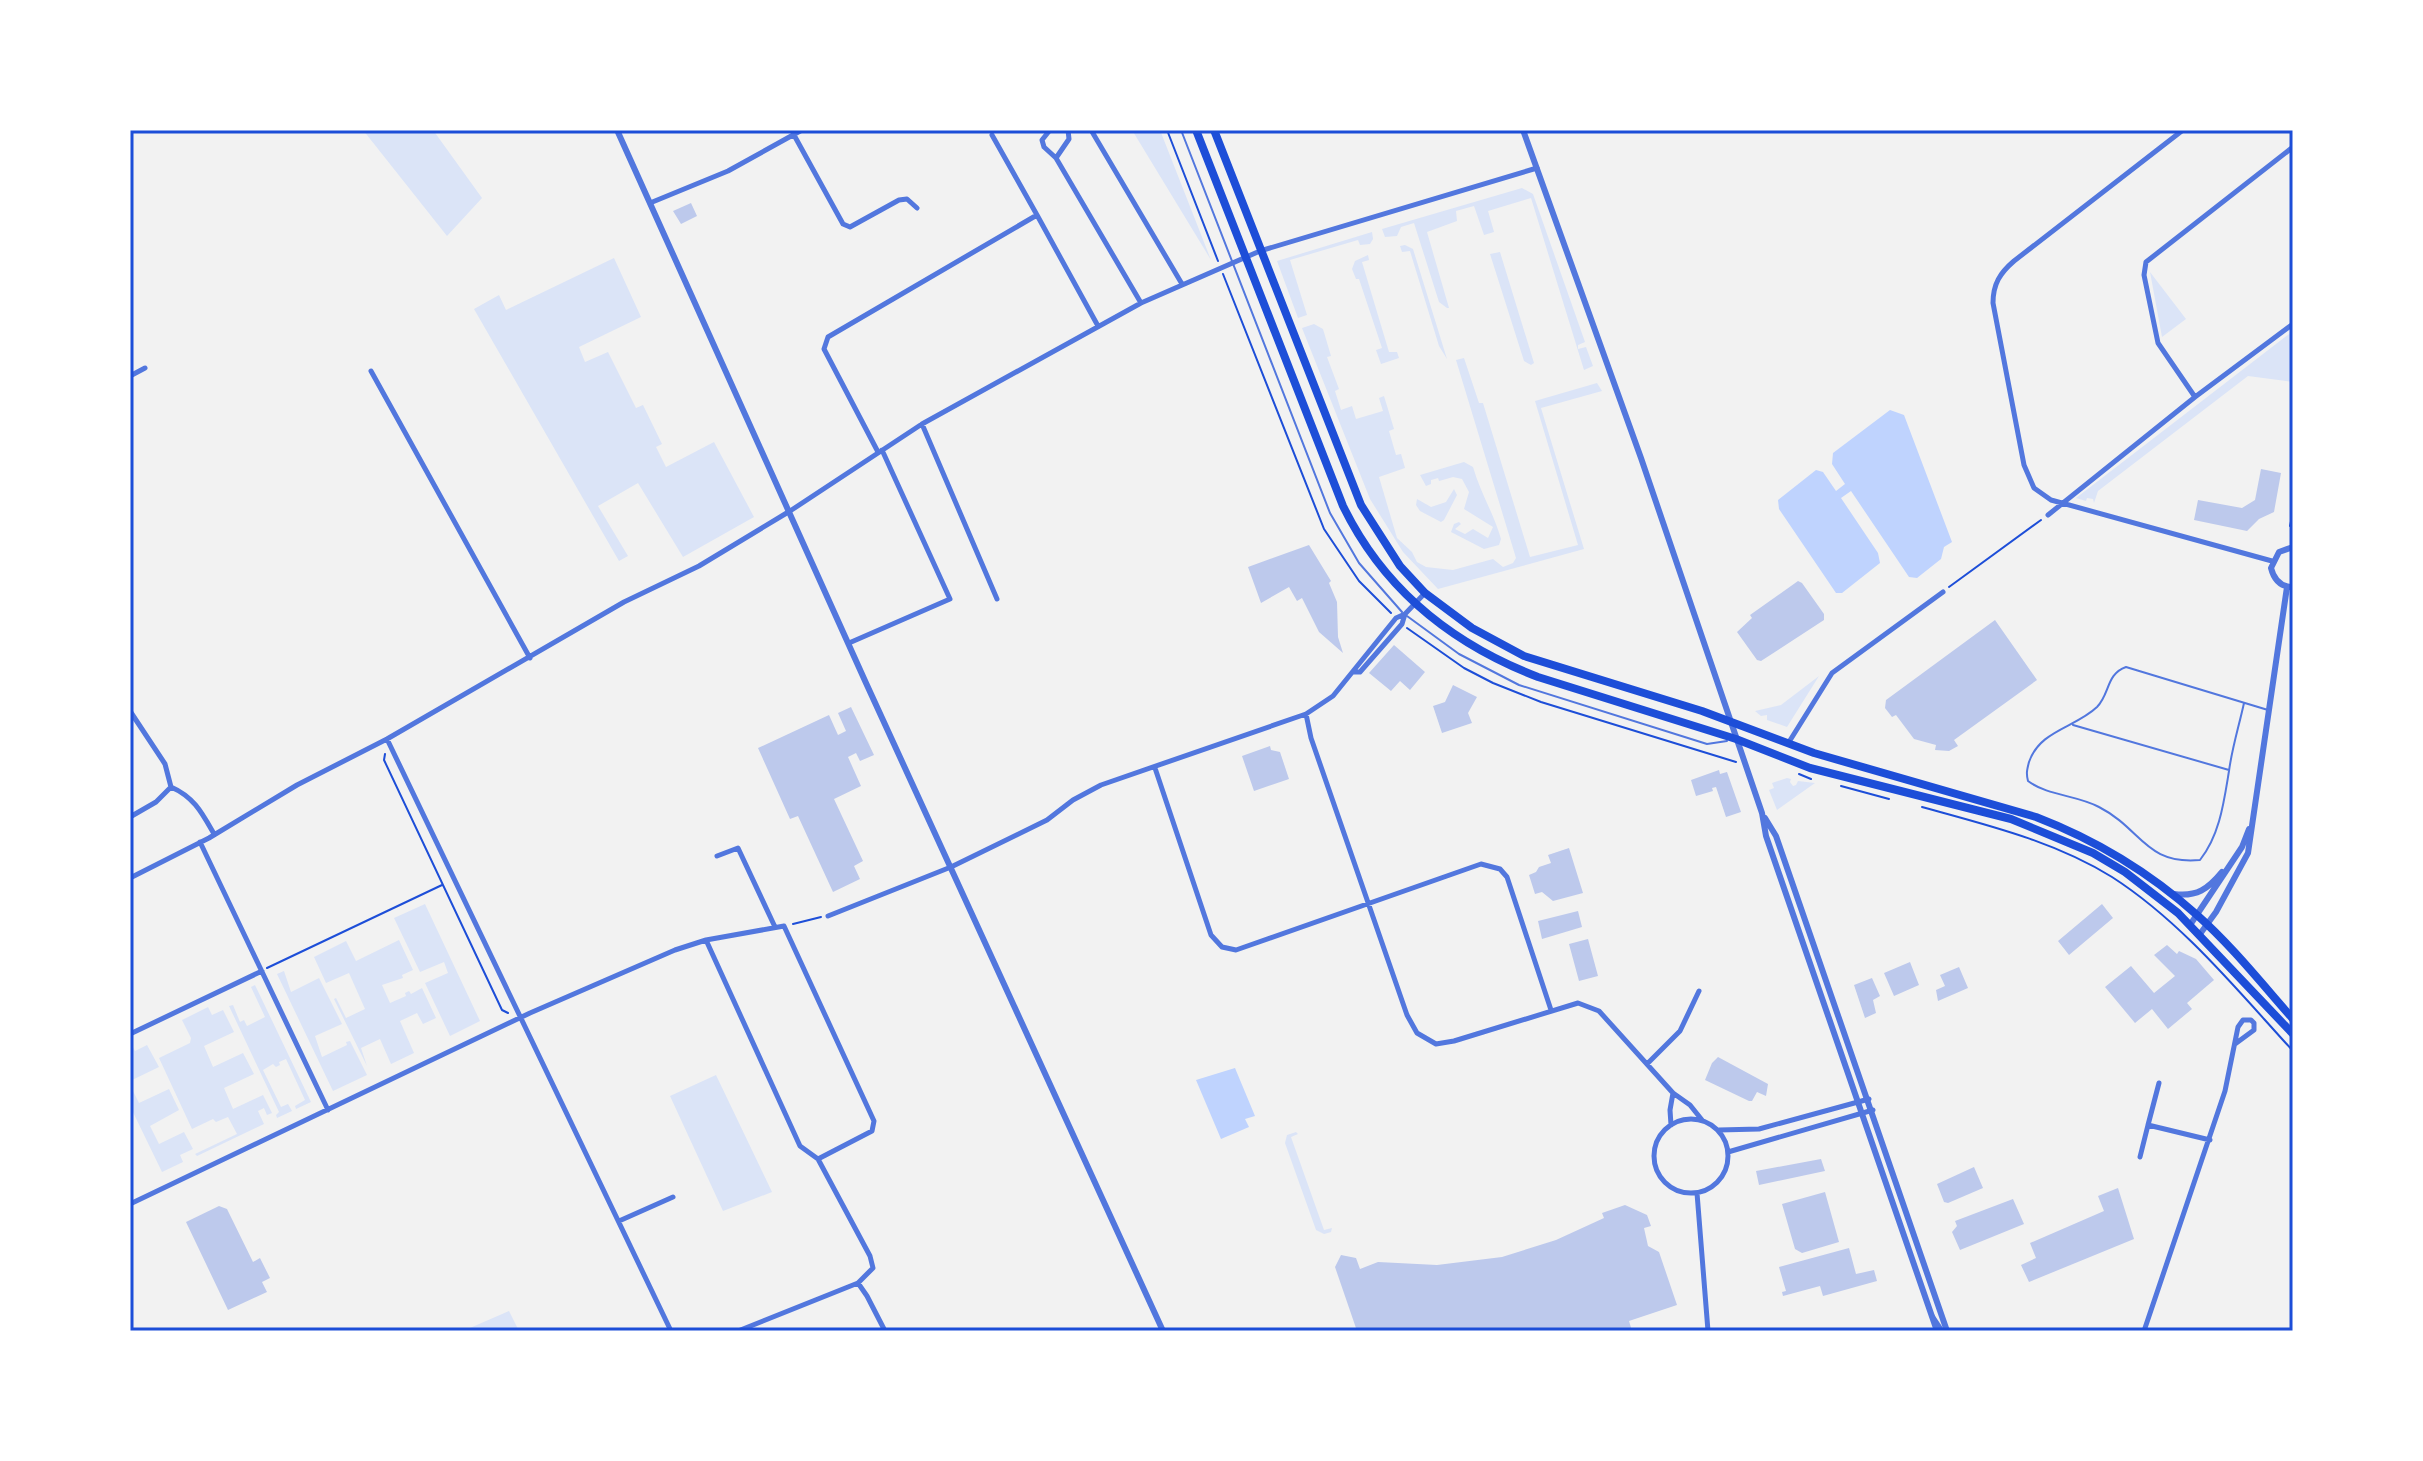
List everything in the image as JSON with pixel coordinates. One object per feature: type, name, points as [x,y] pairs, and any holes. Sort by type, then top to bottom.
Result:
[{"type":"main road","points":[[1196,130],[1351,523],[1385,574],[1414,604],[1458,637],[1510,666],[1736,739],[1810,768],[2011,819],[2093,853],[2125,872],[2200,934],[2293,1034]]},
{"type":"main road","points":[[1214,130],[1361,505],[1400,566],[1425,593],[1472,628],[1524,656],[1730,722],[1814,753],[2036,817],[2069,830],[2123,858],[2198,915],[2293,1019]]},
{"type":"street","points":[[617,130],[1163,1331]]},
{"type":"street","points":[[650,203],[728,171],[802,130]]},
{"type":"street","points":[[1050,130],[1042,140],[1044,147],[1056,158],[1141,303]]},
{"type":"street","points":[[1056,158],[1069,139],[1068,130]]},
{"type":"street","points":[[1091,130],[1182,284]]},
{"type":"street","points":[[1523,130],[1641,458],[1736,739],[1740,761],[1762,813],[1776,836],[1873,1110],[1942,1331]]},
{"type":"street","points":[[2183,130],[2014,261],[2002,271],[1996,282],[1993,303],[2024,465],[2028,479],[2042,496],[2272,561]]},
{"type":"street","points":[[794,135],[843,224],[850,227],[899,200],[907,199],[917,208]]},
{"type":"street","points":[[992,135],[1098,326]]},
{"type":"street","points":[[2195,397],[2160,349],[2144,267],[2151,256],[2293,147]]},
{"type":"street","points":[[130,878],[200,842],[285,791],[387,739],[624,602],[699,566],[790,511],[922,424],[1141,303],[1260,251],[1537,168]]},
{"type":"street","points":[[849,643],[950,599],[880,451],[824,349],[828,337],[1037,215]]},
{"type":"street","points":[[2048,515],[2195,397],[2293,324]]},
{"type":"street","points":[[130,376],[145,368]]},
{"type":"street","points":[[371,371],[530,658]]},
{"type":"street","points":[[922,424],[997,599]]},
{"type":"street","points":[[2200,934],[2248,853],[2290,587],[2281,585],[2273,575],[2272,561],[2279,552],[2293,547]]},
{"type":"street","points":[[1789,742],[1832,673],[1943,592]]},
{"type":"street","points":[[828,916],[951,867],[1047,820],[1073,800],[1101,785],[1306,714],[1333,696],[1396,618],[1405,614],[1425,593]]},
{"type":"street","points":[[1354,672],[1360,672],[1402,624],[1405,614]]},
{"type":"street","points":[[130,711],[165,764],[171,787]]},
{"type":"street","points":[[1306,714],[1311,738],[1407,1015],[1417,1033],[1436,1044],[1454,1041],[1578,1003],[1599,1011],[1673,1093],[1690,1105],[1702,1120],[1718,1130],[1725,1140],[1728,1152],[1724,1175],[1716,1184],[1697,1193],[1674,1190],[1658,1175],[1654,1164],[1659,1136],[1681,1120],[1702,1120]]},
{"type":"street","points":[[387,739],[671,1331]]},
{"type":"street","points":[[1155,768],[1211,935],[1222,947],[1236,950],[1481,864],[1500,869],[1507,877],[1551,1010]]},
{"type":"street","points":[[171,787],[186,793],[194,801],[214,834]]},
{"type":"street","points":[[130,817],[156,802],[171,787]]},
{"type":"street","points":[[1762,813],[1766,836],[1857,1102],[1932,1315],[1942,1331]]},
{"type":"street","points":[[2190,925],[2242,847],[2254,817]]},
{"type":"street","points":[[200,842],[328,1110]]},
{"type":"street","points":[[2173,894],[2196,895],[2211,886],[2242,847]]},
{"type":"street","points":[[717,856],[738,848],[775,927]]},
{"type":"street","points":[[130,1204],[521,1017],[675,950],[706,940],[784,926],[874,1121],[872,1131],[818,1159]]},
{"type":"street","points":[[706,940],[800,1146],[818,1159],[870,1256],[873,1268],[858,1283],[738,1331]]},
{"type":"street","points":[[130,1034],[262,971]]},
{"type":"street","points":[[1647,1064],[1680,1031],[1699,991]]},
{"type":"street","points":[[2144,1331],[2210,1140],[2240,1023],[2251,1020],[2254,1030],[2235,1044]]},
{"type":"street","points":[[2140,1157],[2159,1083]]},
{"type":"street","points":[[1671,1125],[1673,1093]]},
{"type":"street","points":[[1718,1130],[1759,1129],[1869,1099]]},
{"type":"street","points":[[1728,1152],[1873,1110]]},
{"type":"street","points":[[2148,1125],[2210,1140]]},
{"type":"street","points":[[1697,1193],[1708,1331]]},
{"type":"street","points":[[619,1221],[673,1197]]},
{"type":"street","points":[[858,1283],[885,1331]]},
{"type":"lane","points":[[1181,130],[1330,513],[1359,563],[1405,614],[1459,654],[1519,685],[1707,744],[1736,739]]},
{"type":"lane","points":[[2244,703],[2226,799],[2200,860],[2180,862],[2151,851],[2134,831],[2098,806],[2028,781],[2026,775],[2034,749],[2099,705],[2111,677],[2117,670],[2126,667],[2270,710]]},
{"type":"lane","points":[[2072,725],[2229,770]]},
{"type":"path","points":[[1167,130],[1210,242]]},
{"type":"path","points":[[1228,288],[1330,540],[1359,581],[1396,618]]},
{"type":"path","points":[[2290,526],[2293,512]]},
{"type":"path","points":[[1943,592],[2048,515]]},
{"type":"path","points":[[1402,624],[1415,633]]},
{"type":"path","points":[[387,739],[384,760],[502,1010],[521,1017]]},
{"type":"path","points":[[1794,771],[1815,779]]},
{"type":"path","points":[[1838,785],[1890,799]]},
{"type":"path","points":[[1918,806],[2014,832],[2060,850],[2110,876],[2188,938],[2293,1051]]},
{"type":"path","points":[[262,971],[442,885]]},
{"type":"path","points":[[784,926],[828,916]]},
{"type":"shaded area","points":[[363,130],[433,130],[482,198],[447,236]]},
{"type":"shaded area","points":[[1132,130],[1160,130],[1211,260]]},
{"type":"shaded area","points":[[1522,188],[1533,194],[1585,342],[1578,345],[1578,349],[1586,347],[1593,366],[1584,370],[1531,198],[1488,211],[1494,232],[1484,235],[1474,206],[1456,211],[1457,221],[1427,232],[1449,308],[1439,302],[1414,223],[1401,227],[1397,236],[1385,237],[1382,229]]},
{"type":"shaded area","points":[[1372,232],[1370,244],[1360,245],[1358,240],[1290,260],[1307,315],[1298,318],[1277,261]]},
{"type":"shaded area","points":[[1400,246],[1413,249],[1447,359],[1439,346],[1410,251],[1402,252]]},
{"type":"shaded area","points":[[1500,252],[1534,363],[1531,365],[1524,361],[1490,254]]},
{"type":"shaded area","points":[[1368,255],[1369,260],[1362,262],[1389,352],[1397,352],[1399,358],[1381,364],[1376,350],[1382,348],[1359,279],[1356,279],[1352,269],[1355,261]]},
{"type":"shaded area","points":[[614,258],[641,317],[579,347],[585,362],[608,352],[636,408],[643,405],[662,444],[656,447],[666,467],[714,442],[754,517],[683,557],[638,483],[598,506],[628,556],[619,561],[474,309],[499,295],[506,310]]},
{"type":"shaded area","points":[[2150,272],[2186,319],[2162,337]]},
{"type":"shaded area","points":[[1314,324],[1323,329],[1331,356],[1327,357],[1339,389],[1335,391],[1341,410],[1352,406],[1356,419],[1383,411],[1379,398],[1384,396],[1394,429],[1389,431],[1396,455],[1401,454],[1405,468],[1379,477],[1397,538],[1412,552],[1417,562],[1426,567],[1453,570],[1493,559],[1503,567],[1513,563],[1516,558],[1456,360],[1464,358],[1479,403],[1483,403],[1530,557],[1578,545],[1535,401],[1597,383],[1602,391],[1541,408],[1584,549],[1438,589],[1403,552],[1370,499],[1302,328]]},
{"type":"shaded area","points":[[2293,331],[2293,382],[2248,376],[2098,491],[2094,503],[2093,499],[2087,498],[2086,501],[2076,498]]},
{"type":"shaded area","points":[[1464,462],[1473,467],[1501,539],[1499,545],[1484,549],[1451,532],[1454,524],[1459,522],[1461,524],[1455,529],[1465,534],[1473,529],[1488,538],[1493,527],[1464,509],[1469,492],[1462,479],[1453,477],[1439,481],[1438,478],[1426,486],[1420,475]]},
{"type":"shaded area","points":[[1454,489],[1457,495],[1441,522],[1420,511],[1416,505],[1417,499],[1431,507],[1446,502]]},
{"type":"shaded area","points":[[1819,676],[1787,727],[1767,720],[1767,715],[1761,716],[1755,711],[1781,705]]},
{"type":"shaded area","points":[[1791,779],[1793,786],[1798,781],[1815,783],[1777,810],[1769,790],[1774,788],[1772,783]]},
{"type":"shaded area","points":[[425,904],[480,1021],[450,1036],[425,983],[448,973],[444,962],[420,972],[394,918]]},
{"type":"shaded area","points":[[399,940],[413,970],[402,975],[403,978],[382,985],[390,1003],[406,996],[405,993],[409,991],[411,994],[422,988],[436,1018],[423,1024],[417,1013],[400,1021],[414,1053],[391,1064],[380,1039],[361,1048],[367,1066],[334,999],[346,1018],[365,1009],[349,973],[326,983],[314,957],[346,941],[356,961]]},
{"type":"shaded area","points":[[284,971],[291,992],[319,978],[342,1024],[315,1036],[322,1057],[350,1041],[367,1075],[333,1091],[277,974]]},
{"type":"shaded area","points":[[255,985],[311,1102],[296,1109],[295,1106],[305,1100],[286,1059],[276,1067],[273,1064],[263,1070],[281,1107],[288,1104],[292,1111],[277,1118],[279,1112],[229,1006],[233,1005],[240,1022],[244,1020],[247,1026],[265,1017],[251,987]]},
{"type":"shaded area","points":[[208,1007],[212,1015],[223,1010],[234,1032],[204,1046],[213,1067],[243,1053],[254,1074],[224,1088],[233,1109],[263,1095],[272,1113],[267,1115],[264,1108],[258,1111],[264,1124],[197,1156],[195,1154],[237,1134],[228,1117],[216,1122],[213,1119],[192,1129],[159,1058],[190,1043],[191,1038],[182,1020]]},
{"type":"shaded area","points":[[131,1044],[135,1051],[147,1045],[159,1067],[130,1081]]},
{"type":"shaded area","points":[[716,1075],[772,1192],[723,1211],[670,1096]]},
{"type":"shaded area","points":[[130,1085],[139,1103],[169,1089],[179,1110],[150,1126],[159,1144],[184,1132],[193,1149],[180,1155],[183,1162],[162,1172],[130,1106]]},
{"type":"shaded area","points":[[1298,1134],[1291,1137],[1324,1230],[1332,1228],[1331,1232],[1324,1234],[1316,1230],[1285,1143],[1287,1135]]},
{"type":"shaded area","points":[[509,1311],[519,1331],[463,1331]]},
{"type":"water","points":[[1890,410],[1904,415],[1952,542],[1944,547],[1941,559],[1917,578],[1909,577],[1851,491],[1841,498],[1878,553],[1880,563],[1842,593],[1836,593],[1779,509],[1778,500],[1816,470],[1823,472],[1836,491],[1845,484],[1832,464],[1833,453]]},
{"type":"water","points":[[1235,1068],[1255,1116],[1245,1119],[1249,1127],[1221,1139],[1196,1080]]},
{"type":"building","points":[[691,203],[697,216],[681,224],[673,211]]},
{"type":"building","points":[[2261,469],[2281,473],[2274,512],[2259,519],[2247,531],[2194,520],[2198,500],[2242,508],[2255,500]]},
{"type":"building","points":[[1309,545],[1331,581],[1329,583],[1337,602],[1338,637],[1343,653],[1319,632],[1302,598],[1297,601],[1289,587],[1261,603],[1248,567]]},
{"type":"building","points":[[1798,581],[1824,614],[1824,620],[1761,661],[1757,660],[1737,632],[1752,618],[1750,615]]},
{"type":"building","points":[[1995,620],[2037,680],[1954,740],[1958,746],[1949,751],[1935,750],[1936,745],[1914,739],[1896,715],[1892,717],[1885,708],[1886,700]]},
{"type":"building","points":[[1394,645],[1425,672],[1410,690],[1400,681],[1391,691],[1369,673]]},
{"type":"building","points":[[1453,685],[1477,697],[1468,713],[1472,723],[1442,733],[1433,706],[1445,702]]},
{"type":"building","points":[[851,707],[874,755],[860,761],[856,753],[848,757],[861,786],[834,799],[863,861],[854,866],[860,879],[833,892],[798,816],[790,819],[758,748],[829,715],[838,735],[846,731],[838,713]]},
{"type":"building","points":[[1270,746],[1271,750],[1280,752],[1289,779],[1254,791],[1242,756]]},
{"type":"building","points":[[1719,770],[1720,774],[1727,772],[1741,812],[1726,817],[1716,787],[1712,788],[1713,791],[1696,796],[1691,780]]},
{"type":"building","points":[[1569,848],[1583,893],[1553,901],[1542,892],[1535,894],[1529,875],[1551,863],[1548,855]]},
{"type":"building","points":[[2102,904],[2113,918],[2069,955],[2058,941]]},
{"type":"building","points":[[1578,911],[1582,927],[1542,939],[1538,921]]},
{"type":"building","points":[[1588,939],[1598,976],[1579,981],[1569,944]]},
{"type":"building","points":[[2167,945],[2177,954],[2179,951],[2196,959],[2214,980],[2187,1003],[2192,1009],[2168,1029],[2152,1009],[2135,1023],[2105,987],[2131,966],[2154,993],[2175,976],[2154,955]]},
{"type":"building","points":[[1910,962],[1919,985],[1894,996],[1884,973]]},
{"type":"building","points":[[1959,967],[1968,988],[1938,1001],[1936,990],[1945,986],[1940,975]]},
{"type":"building","points":[[1872,978],[1880,996],[1873,1000],[1876,1013],[1865,1018],[1854,985]]},
{"type":"building","points":[[1718,1057],[1768,1084],[1766,1096],[1757,1092],[1749,1101],[1705,1080]]},
{"type":"building","points":[[1821,1159],[1825,1171],[1759,1185],[1756,1171]]},
{"type":"building","points":[[1974,1167],[1983,1188],[1944,1202],[1937,1184]]},
{"type":"building","points":[[2118,1188],[2134,1239],[2029,1282],[2021,1265],[2036,1258],[2030,1243],[2104,1211],[2098,1196]]},
{"type":"building","points":[[1825,1192],[1839,1242],[1802,1253],[1795,1249],[1782,1204]]},
{"type":"building","points":[[2013,1199],[2024,1224],[1960,1250],[1952,1232],[1957,1226],[1955,1221]]},
{"type":"building","points":[[1625,1205],[1647,1215],[1651,1226],[1644,1228],[1648,1246],[1659,1252],[1677,1305],[1629,1321],[1632,1331],[1357,1331],[1335,1267],[1341,1255],[1356,1258],[1360,1269],[1378,1262],[1437,1265],[1502,1257],[1556,1240],[1604,1218],[1602,1213]]},
{"type":"building","points":[[219,1206],[227,1209],[253,1262],[260,1258],[270,1278],[262,1282],[267,1292],[228,1310],[186,1222]]},
{"type":"building","points":[[1849,1248],[1856,1274],[1874,1270],[1877,1281],[1823,1296],[1820,1286],[1783,1296],[1782,1292],[1786,1291],[1779,1267]]}]
